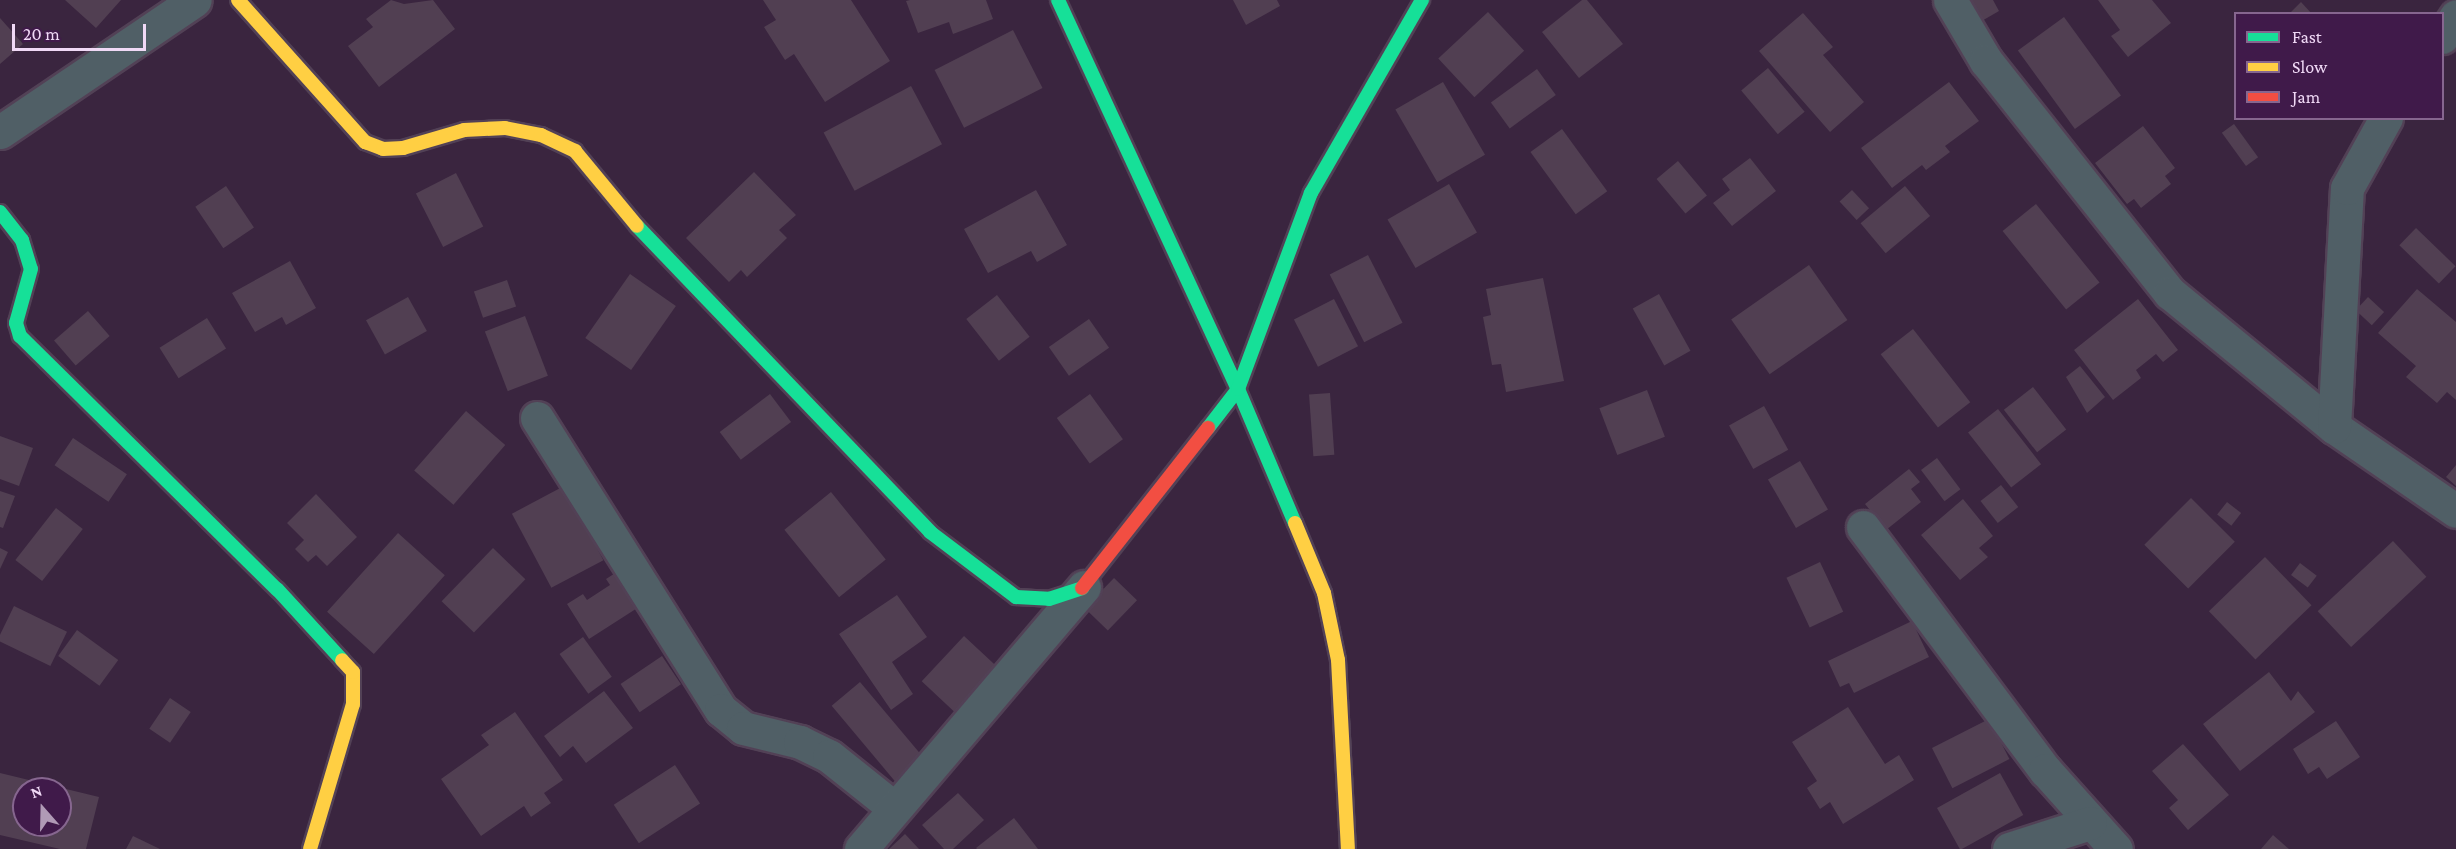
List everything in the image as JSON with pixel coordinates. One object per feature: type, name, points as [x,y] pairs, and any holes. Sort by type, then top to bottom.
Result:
[{"type":"street","points":[[0,132],[195,0]]},
{"type":"street","points":[[237,0],[348,128],[365,142],[383,149],[403,148],[464,130],[505,129],[541,135],[575,151],[654,246],[930,532],[1016,597],[1049,599],[1084,587]]},
{"type":"street","points":[[1059,0],[1238,389],[1324,593],[1338,660],[1345,736],[1348,849]]},
{"type":"street","points":[[861,849],[893,807],[1084,587],[1238,389],[1311,193],[1422,0]]},
{"type":"street","points":[[1950,0],[1986,61],[2170,292],[2334,427],[2456,511]]},
{"type":"street","points":[[2444,33],[2456,16]]},
{"type":"street","points":[[2334,427],[2347,188],[2385,120]]},
{"type":"street","points":[[0,212],[22,240],[31,269],[16,323],[21,336],[277,589],[353,672],[353,704],[310,849]]},
{"type":"street","points":[[537,418],[721,710],[743,728],[800,742],[829,756],[893,807]]},
{"type":"street","points":[[1863,527],[2090,823],[2116,849]]},
{"type":"street","points":[[2009,849],[2090,823]]},
{"type":"building","points":[[65,0],[121,0],[96,28]]},
{"type":"building","points":[[391,0],[404,4],[433,0],[455,29],[379,87],[348,46],[373,27],[366,19]]},
{"type":"building","points":[[763,0],[851,0],[890,61],[825,102],[794,54],[785,60],[764,27],[776,20]]},
{"type":"building","points":[[986,0],[993,19],[953,34],[949,22],[918,33],[906,1]]},
{"type":"building","points":[[1233,0],[1277,0],[1280,6],[1246,25]]},
{"type":"building","points":[[1582,0],[1587,0],[1623,44],[1579,78],[1542,32]]},
{"type":"building","points":[[1968,0],[1993,0],[1999,11],[1980,22]]},
{"type":"building","points":[[2098,0],[2152,0],[2171,23],[2128,57],[2111,36],[2120,30]]},
{"type":"building","points":[[2301,2],[2310,12],[2291,12]]},
{"type":"building","points":[[1488,12],[1524,51],[1474,97],[1438,58]]},
{"type":"building","points":[[1803,13],[1833,47],[1823,55],[1864,102],[1830,132],[1759,51]]},
{"type":"building","points":[[2064,17],[2121,95],[2075,129],[2018,51]]},
{"type":"building","points":[[0,18],[23,44],[0,64]]},
{"type":"building","points":[[1013,30],[1043,88],[964,128],[935,70]]},
{"type":"building","points":[[1768,68],[1805,112],[1778,134],[1741,90]]},
{"type":"building","points":[[1537,69],[1556,95],[1510,128],[1491,103]]},
{"type":"building","points":[[1443,82],[1485,155],[1437,182],[1395,110]]},
{"type":"building","points":[[1949,82],[1979,121],[1945,146],[1950,152],[1926,170],[1922,165],[1892,188],[1861,148]]},
{"type":"building","points":[[911,86],[942,144],[855,191],[824,132]]},
{"type":"building","points":[[2234,124],[2258,157],[2246,166],[2222,133]]},
{"type":"building","points":[[2143,126],[2175,168],[2165,176],[2171,184],[2141,208],[2134,199],[2127,204],[2095,163]]},
{"type":"building","points":[[1562,129],[1607,191],[1576,214],[1530,152]]},
{"type":"building","points":[[1750,158],[1776,191],[1732,226],[1713,203],[1730,190],[1722,179]]},
{"type":"building","points":[[1678,161],[1707,195],[1685,213],[1657,179]]},
{"type":"building","points":[[754,172],[796,215],[779,230],[787,238],[747,277],[741,270],[729,282],[686,238]]},
{"type":"building","points":[[456,173],[483,226],[443,247],[416,193]]},
{"type":"building","points":[[1449,184],[1477,232],[1416,268],[1388,220]]},
{"type":"building","points":[[226,186],[254,227],[223,248],[195,207]]},
{"type":"building","points":[[1905,186],[1930,216],[1886,253],[1861,223]]},
{"type":"building","points":[[1036,190],[1067,245],[1037,262],[1031,251],[988,273],[964,229]]},
{"type":"building","points":[[1852,190],[1869,208],[1857,220],[1840,202]]},
{"type":"building","points":[[2036,204],[2100,282],[2066,310],[2003,231]]},
{"type":"building","points":[[2416,228],[2456,266],[2439,283],[2399,245]]},
{"type":"building","points":[[1368,255],[1403,323],[1364,342],[1330,275]]},
{"type":"building","points":[[290,261],[316,308],[286,325],[282,317],[255,332],[232,293]]},
{"type":"building","points":[[1809,265],[1847,320],[1770,374],[1731,319]]},
{"type":"building","points":[[630,274],[676,306],[631,370],[585,338]]},
{"type":"building","points":[[1543,278],[1564,381],[1506,392],[1501,364],[1492,365],[1483,317],[1491,315],[1486,289]]},
{"type":"building","points":[[507,280],[516,306],[483,318],[474,291]]},
{"type":"building","points":[[2417,289],[2456,322],[2456,400],[2447,392],[2437,403],[2406,377],[2416,366],[2378,333]]},
{"type":"building","points":[[1659,294],[1691,351],[1664,365],[1633,309]]},
{"type":"building","points":[[997,295],[1030,337],[999,361],[966,319]]},
{"type":"building","points":[[408,297],[427,331],[385,354],[366,320]]},
{"type":"building","points":[[2368,297],[2384,312],[2372,325],[2356,310]]},
{"type":"building","points":[[1334,299],[1358,346],[1318,367],[1294,319]]},
{"type":"building","points":[[2138,299],[2178,350],[2163,362],[2156,354],[2136,370],[2141,378],[2113,400],[2074,350]]},
{"type":"building","points":[[88,311],[110,336],[76,365],[54,341]]},
{"type":"building","points":[[525,316],[548,376],[508,391],[485,331]]},
{"type":"building","points":[[207,318],[226,349],[179,378],[160,348]]},
{"type":"building","points":[[1089,319],[1109,348],[1069,376],[1049,347]]},
{"type":"building","points":[[1913,329],[1970,402],[1938,428],[1881,354]]},
{"type":"building","points":[[2080,366],[2105,397],[2087,413],[2066,377]]},
{"type":"building","points":[[2033,387],[2066,430],[2037,452],[2004,410]]},
{"type":"building","points":[[1647,390],[1665,437],[1617,455],[1599,408]]},
{"type":"building","points":[[1330,393],[1334,455],[1313,456],[1309,394]]},
{"type":"building","points":[[770,394],[791,422],[741,460],[720,432]]},
{"type":"building","points":[[1090,394],[1123,439],[1090,463],[1057,418]]},
{"type":"building","points":[[1764,406],[1788,450],[1753,469],[1729,425]]},
{"type":"building","points":[[1998,409],[2041,464],[2011,488],[1968,432]]},
{"type":"building","points":[[466,411],[505,445],[453,505],[414,471]]},
{"type":"building","points":[[0,436],[33,448],[19,486],[0,479]]},
{"type":"building","points":[[73,438],[127,474],[108,502],[55,465]]},
{"type":"building","points":[[1937,458],[1960,489],[1944,501],[1921,470]]},
{"type":"building","points":[[1800,461],[1828,509],[1796,528],[1768,480]]},
{"type":"building","points":[[2456,465],[2456,486],[2446,477]]},
{"type":"building","points":[[1909,469],[1920,482],[1911,489],[1921,502],[1886,530],[1865,504]]},
{"type":"building","points":[[2001,485],[2018,507],[1998,523],[1981,501]]},
{"type":"building","points":[[564,486],[603,560],[551,588],[512,514]]},
{"type":"building","points":[[0,491],[15,496],[3,528],[0,527]]},
{"type":"building","points":[[831,492],[886,560],[839,597],[784,530]]},
{"type":"building","points":[[316,494],[357,537],[327,566],[316,555],[308,562],[295,549],[304,540],[287,523]]},
{"type":"building","points":[[2191,498],[2235,542],[2188,589],[2144,545]]},
{"type":"building","points":[[1963,499],[1993,536],[1979,548],[1988,557],[1960,580],[1921,535]]},
{"type":"building","points":[[2227,502],[2241,513],[2231,526],[2217,515]]},
{"type":"building","points":[[56,508],[83,529],[42,581],[15,560]]},
{"type":"building","points":[[398,533],[445,575],[374,654],[327,612]]},
{"type":"building","points":[[2393,541],[2426,577],[2351,647],[2318,611]]},
{"type":"building","points":[[0,548],[8,552],[0,569]]},
{"type":"building","points":[[493,548],[525,579],[474,632],[442,601]]},
{"type":"building","points":[[2265,557],[2312,605],[2255,659],[2209,611]]},
{"type":"building","points":[[1820,562],[1843,612],[1810,627],[1786,578]]},
{"type":"building","points":[[2300,563],[2317,576],[2308,588],[2291,575]]},
{"type":"building","points":[[620,570],[642,605],[589,639],[567,604],[583,594],[587,600],[610,585],[606,579]]},
{"type":"building","points":[[1114,578],[1137,600],[1108,630],[1085,608]]},
{"type":"building","points":[[897,595],[927,637],[892,662],[913,694],[891,710],[839,634]]},
{"type":"building","points":[[14,606],[67,632],[50,666],[0,641],[0,635]]},
{"type":"building","points":[[1912,621],[1929,657],[1854,693],[1849,683],[1840,687],[1828,661]]},
{"type":"building","points":[[77,630],[118,660],[99,686],[58,656]]},
{"type":"building","points":[[964,636],[1003,673],[961,718],[922,681]]},
{"type":"building","points":[[583,637],[612,677],[588,694],[560,654]]},
{"type":"building","points":[[662,656],[681,684],[640,712],[621,684]]},
{"type":"building","points":[[2269,672],[2291,701],[2298,691],[2315,712],[2240,771],[2203,724]]},
{"type":"building","points":[[860,682],[925,759],[897,783],[832,706]]},
{"type":"building","points":[[604,691],[633,728],[586,763],[573,746],[560,757],[544,736]]},
{"type":"building","points":[[170,698],[191,712],[170,743],[149,729]]},
{"type":"building","points":[[1848,707],[1885,764],[1899,755],[1914,780],[1843,824],[1830,802],[1820,809],[1807,788],[1817,781],[1792,742]]},
{"type":"building","points":[[515,712],[563,780],[544,793],[551,803],[531,817],[524,806],[481,836],[441,779],[489,745],[481,735]]},
{"type":"building","points":[[1989,719],[2009,759],[1952,788],[1932,748]]},
{"type":"building","points":[[2336,721],[2360,757],[2327,779],[2319,767],[2308,774],[2293,749]]},
{"type":"building","points":[[2183,744],[2229,795],[2188,830],[2169,808],[2178,800],[2152,771]]},
{"type":"building","points":[[675,765],[700,804],[639,843],[614,805]]},
{"type":"building","points":[[0,773],[16,777],[12,777],[12,837],[72,837],[72,790],[99,797],[86,849],[60,849],[0,835]]},
{"type":"building","points":[[2000,773],[2023,815],[1960,849],[1937,808]]},
{"type":"building","points":[[958,793],[984,820],[953,849],[944,849],[922,825]]},
{"type":"building","points":[[1014,818],[1038,849],[976,848]]},
{"type":"building","points":[[905,834],[919,849],[889,849]]},
{"type":"building","points":[[2273,835],[2289,849],[2261,849]]},
{"type":"building","points":[[133,836],[160,849],[126,849]]},
{"type":"traffic: fast","points":[[1058,0],[1238,389],[1295,523]]},
{"type":"traffic: fast","points":[[1208,428],[1238,389],[1311,193],[1422,0]]},
{"type":"traffic: fast","points":[[0,212],[22,240],[31,269],[16,323],[20,336],[277,589],[342,660]]},
{"type":"traffic: fast","points":[[637,226],[930,532],[1016,597],[1049,599],[1082,588]]},
{"type":"traffic: slow","points":[[238,0],[365,142],[383,149],[403,148],[464,130],[505,128],[541,135],[575,151],[637,226]]},
{"type":"traffic: slow","points":[[1295,523],[1324,593],[1338,660],[1348,849]]},
{"type":"traffic: slow","points":[[310,849],[353,704],[353,672],[342,660]]},
{"type":"traffic: jam","points":[[1082,588],[1208,428]]}]
